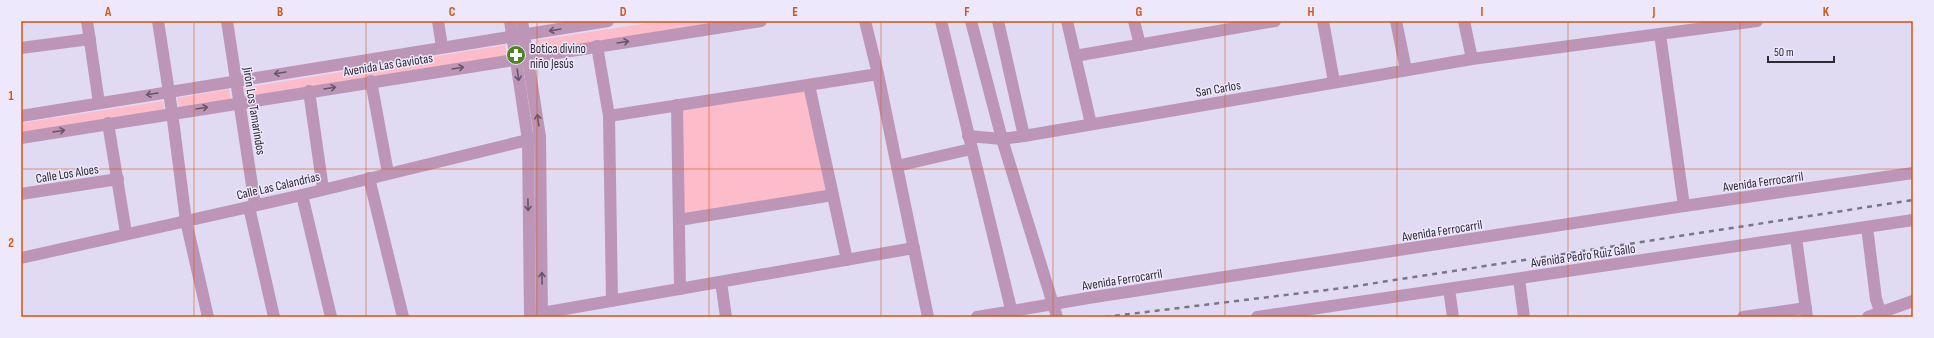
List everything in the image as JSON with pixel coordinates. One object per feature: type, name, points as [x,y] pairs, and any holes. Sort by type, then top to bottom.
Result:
[{"type":"street","points":[[87,21],[99,103]]},
{"type":"street","points":[[158,21],[172,112],[186,221],[208,317]]},
{"type":"street","name":"Jirón Los Tamarindos","points":[[227,21],[240,102],[252,206],[274,317]]},
{"type":"street","points":[[438,21],[442,47]]},
{"type":"street","points":[[510,21],[528,140],[530,317]]},
{"type":"street","points":[[522,21],[540,137],[542,315],[612,301],[914,248]]},
{"type":"street","name":"Avenida Las Gaviotas","points":[[21,116],[442,47],[512,37],[592,22],[608,21]]},
{"type":"street","name":"Avenida Las Gaviotas","points":[[21,138],[172,112],[516,59],[726,24],[761,21]]},
{"type":"street","points":[[865,21],[878,74],[928,317]]},
{"type":"street","points":[[940,21],[1012,314]]},
{"type":"street","points":[[971,21],[1002,139],[1057,317]]},
{"type":"street","points":[[998,21],[1024,136]]},
{"type":"street","points":[[1067,21],[1091,124]]},
{"type":"street","points":[[1134,21],[1140,45]]},
{"type":"street","points":[[1075,56],[1275,21]]},
{"type":"street","points":[[1323,21],[1334,82]]},
{"type":"street","points":[[1396,21],[1406,70]]},
{"type":"street","points":[[1464,21],[1472,59]]},
{"type":"street","name":"San Carlos","points":[[968,136],[1002,139],[1024,136],[1472,59],[1757,21]]},
{"type":"street","points":[[1660,34],[1684,206]]},
{"type":"street","points":[[21,48],[90,39]]},
{"type":"street","points":[[597,46],[609,116],[612,301]]},
{"type":"street","points":[[609,116],[878,74]]},
{"type":"street","points":[[371,81],[388,173]]},
{"type":"street","points":[[809,85],[847,260]]},
{"type":"street","points":[[309,91],[323,189]]},
{"type":"street","points":[[677,106],[680,289]]},
{"type":"street","points":[[108,123],[126,233]]},
{"type":"street","name":"Calle Las Calandrias","points":[[21,258],[126,233],[302,195],[540,137]]},
{"type":"street","points":[[897,166],[971,149]]},
{"type":"street","name":"Avenida Ferrocarril","points":[[977,317],[1012,314],[1053,304],[1684,206],[1913,174]]},
{"type":"street","points":[[369,178],[403,317]]},
{"type":"street","name":"Calle Los Aloes","points":[[21,194],[118,179]]},
{"type":"street","points":[[302,195],[331,317]]},
{"type":"street","points":[[679,220],[833,195]]},
{"type":"street","name":"Avenida Pedro Ruiz Gallo","points":[[1258,317],[1913,220]]},
{"type":"street","points":[[1867,227],[1876,298],[1882,314]]},
{"type":"street","points":[[1743,317],[1807,313],[1796,238]]},
{"type":"street","points":[[1519,279],[1524,317]]},
{"type":"street","points":[[721,282],[726,317]]},
{"type":"street","points":[[1449,289],[1453,317]]},
{"type":"street","points":[[1868,317],[1882,314],[1913,301]]},
{"type":"shaded area","points":[[662,21],[716,21],[716,24],[540,52],[537,40]]},
{"type":"shaded area","points":[[505,45],[507,57],[246,98],[244,88]]},
{"type":"shaded area","points":[[803,88],[807,91],[829,189],[825,192],[686,215],[683,213],[681,112],[684,109]]},
{"type":"shaded area","points":[[229,89],[231,100],[179,109],[177,98]]},
{"type":"shaded area","points":[[163,101],[165,111],[21,134],[21,123]]},
{"type":"railway","points":[[1105,317],[1343,288],[1913,200]]},
{"type":"place","name":"Botica divino niño Jesús","points":[[516,55]]}]
